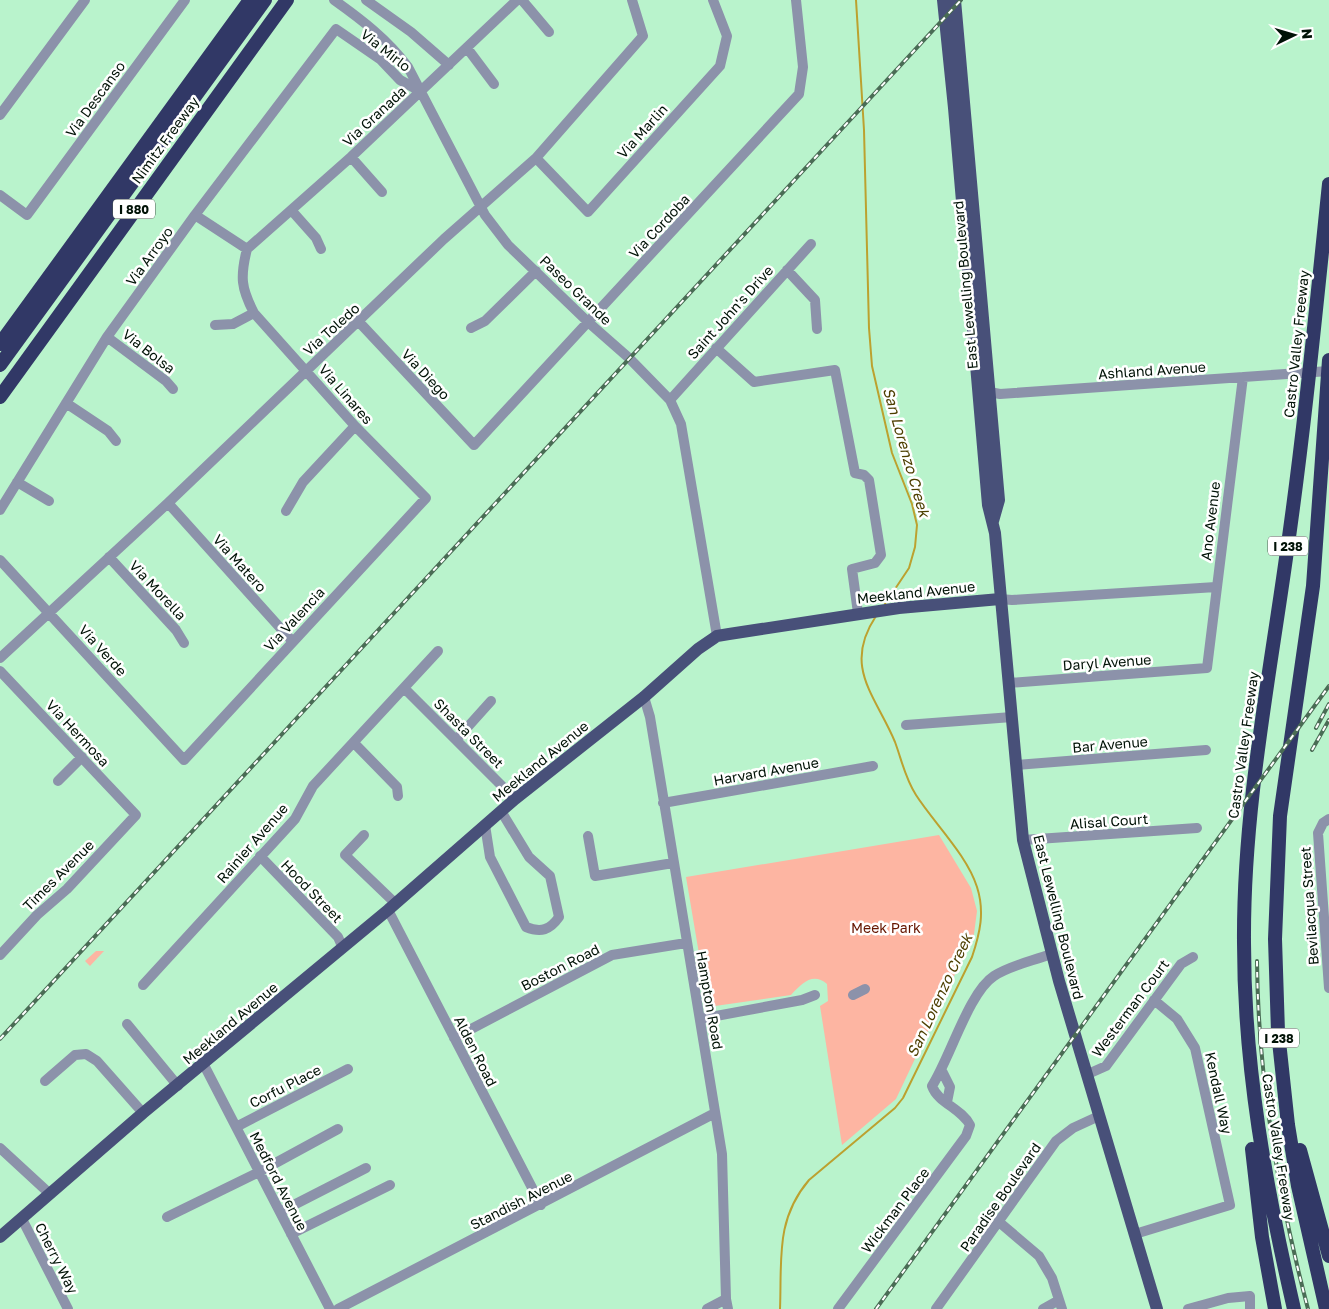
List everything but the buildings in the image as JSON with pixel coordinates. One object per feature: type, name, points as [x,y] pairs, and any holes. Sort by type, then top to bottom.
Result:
[{"type":"highway","name":"Nimitz Freeway","points":[[0,344],[250,0]]},
{"type":"highway","name":"I 880","points":[[0,365],[265,0]]},
{"type":"highway","name":"Nimitz Freeway","points":[[0,397],[286,0]]},
{"type":"highway","name":"Castro Valley Freeway","points":[[1294,1309],[1268,1191],[1253,1098],[1244,974],[1248,837],[1265,701],[1287,556],[1329,184]]},
{"type":"highway","name":"Castro Valley Freeway","points":[[1326,1309],[1298,1186],[1284,1094],[1276,1002],[1275,939],[1278,847],[1287,763],[1305,646],[1317,539],[1329,360]]},
{"type":"highway","points":[[1284,1094],[1329,1256]]},
{"type":"highway","points":[[1253,1098],[1252,1148],[1257,1199],[1275,1309]]},
{"type":"main road","points":[[943,0],[954,47]]},
{"type":"main road","points":[[954,47],[956,0]]},
{"type":"main road","name":"East Lewelling Boulevard","points":[[954,47],[984,391],[988,505],[993,521],[1023,840],[1051,954],[1157,1309]]},
{"type":"main road","name":"Meekland Avenue","points":[[2,1231],[22,1219],[143,1113],[204,1065],[342,946],[392,906],[515,798],[644,697],[698,649],[717,636],[899,608],[1000,599]]},
{"type":"street","points":[[0,115],[85,0]]},
{"type":"street","name":"Via Descanso","points":[[0,195],[27,215],[184,0]]},
{"type":"street","name":"Paseo Grande","points":[[334,0],[376,31],[393,47],[408,66],[480,206],[508,245],[588,322],[630,358],[670,400],[681,424],[717,636]]},
{"type":"street","points":[[366,0],[410,32],[449,65]]},
{"type":"street","name":"Via Granada","points":[[247,250],[351,157],[517,0]]},
{"type":"street","points":[[522,0],[549,32]]},
{"type":"street","name":"Via Toledo","points":[[0,658],[168,503],[306,369],[359,322],[480,206],[536,158],[643,36],[632,0]]},
{"type":"street","name":"Via Marlin","points":[[536,158],[588,212],[720,66],[727,36],[713,0]]},
{"type":"street","name":"Via Cordoba","points":[[474,445],[799,94],[803,67],[796,0]]},
{"type":"street","name":"Via Mirlo","points":[[336,30],[381,60],[400,80],[421,91]]},
{"type":"street","name":"Via Arroyo","points":[[0,510],[107,337],[195,215],[336,30]]},
{"type":"street","points":[[467,48],[494,84]]},
{"type":"street","points":[[351,157],[382,192]]},
{"type":"street","points":[[292,211],[316,238],[321,249]]},
{"type":"street","points":[[195,215],[247,250]]},
{"type":"street","name":"Saint John's Drive","points":[[670,400],[811,244]]},
{"type":"street","name":"Via Linares","points":[[247,250],[241,272],[244,293],[254,313],[355,426],[426,498]]},
{"type":"street","points":[[787,270],[815,300],[817,329]]},
{"type":"street","points":[[471,328],[484,320],[536,271]]},
{"type":"street","points":[[215,325],[233,324],[254,313]]},
{"type":"street","name":"Via Diego","points":[[359,322],[474,445]]},
{"type":"street","name":"Via Bolsa","points":[[107,337],[173,388]]},
{"type":"street","points":[[716,348],[754,382],[835,370],[855,473],[864,475],[868,480],[882,555],[875,563],[852,569],[851,576],[862,613]]},
{"type":"street","name":"Ashland Avenue","points":[[984,391],[998,394],[1243,378],[1329,370]]},
{"type":"street","name":"Ano Avenue","points":[[1207,668],[1243,378]]},
{"type":"street","points":[[66,404],[108,431],[116,441]]},
{"type":"street","points":[[286,511],[303,482],[355,426]]},
{"type":"street","points":[[17,482],[49,501]]},
{"type":"street","name":"Via Valencia","points":[[184,760],[426,498]]},
{"type":"street","name":"Via Matero","points":[[168,503],[292,641]]},
{"type":"street","name":"Via Morella","points":[[109,557],[176,630],[184,643]]},
{"type":"street","name":"Via Verde","points":[[0,560],[184,760]]},
{"type":"street","name":"Meekland Avenue","points":[[1000,599],[1012,600],[1216,587]]},
{"type":"street","name":"Rainier Avenue","points":[[143,985],[295,819],[313,786],[438,651]]},
{"type":"street","name":"Daryl Avenue","points":[[1009,683],[1207,668]]},
{"type":"street","name":"Via Hermosa","points":[[0,671],[136,815]]},
{"type":"street","name":"Shasta Street","points":[[404,688],[515,798]]},
{"type":"street","name":"Hampton Road","points":[[644,697],[650,717],[722,1154],[727,1304]]},
{"type":"street","points":[[456,740],[491,701]]},
{"type":"street","points":[[906,725],[1012,717]]},
{"type":"street","points":[[354,743],[397,787],[398,796]]},
{"type":"street","name":"Bar Avenue","points":[[1016,765],[1206,750]]},
{"type":"street","points":[[58,781],[82,757]]},
{"type":"street","name":"Harvard Avenue","points":[[664,803],[873,766]]},
{"type":"street","points":[[485,825],[490,857],[526,927],[535,930],[545,930],[553,926],[559,917],[550,876],[528,857],[501,811]]},
{"type":"street","name":"Times Avenue","points":[[2,950],[67,889],[136,815]]},
{"type":"street","name":"Bevilacqua Street","points":[[1326,821],[1318,832],[1329,988]]},
{"type":"street","name":"Alisal Court","points":[[1023,840],[1197,828]]},
{"type":"street","name":"Alden Road","points":[[364,835],[344,855],[392,906],[454,1038],[541,1205]]},
{"type":"street","points":[[588,836],[595,876],[673,863]]},
{"type":"street","name":"Hood Street","points":[[260,856],[338,937],[342,946]]},
{"type":"street","name":"Boston Road","points":[[454,1038],[612,955],[686,943]]},
{"type":"street","points":[[942,1071],[950,1087],[947,1102],[936,1095],[932,1086],[942,1071],[978,993],[993,977],[1009,968],[1051,954]]},
{"type":"street","name":"Westerman Court","points":[[1088,1074],[1106,1066],[1181,964],[1193,957]]},
{"type":"street","points":[[853,995],[865,989]]},
{"type":"street","points":[[700,1019],[802,1000],[815,995]]},
{"type":"street","name":"Kendall Way","points":[[1135,1234],[1230,1205],[1195,1048],[1177,1019],[1154,1000]]},
{"type":"street","points":[[128,1024],[178,1086]]},
{"type":"street","points":[[45,1080],[75,1055],[86,1054],[97,1060],[143,1113]]},
{"type":"street","name":"Medford Avenue","points":[[204,1065],[280,1212],[326,1308]]},
{"type":"street","name":"Corfu Place","points":[[236,1127],[348,1069]]},
{"type":"street","name":"Wickman Place","points":[[838,1309],[966,1136],[970,1125],[966,1118],[947,1102]]},
{"type":"street","name":"Standish Avenue","points":[[338,1309],[715,1113]]},
{"type":"street","name":"Paradise Boulevard","points":[[936,1309],[1056,1141],[1073,1128],[1099,1116]]},
{"type":"street","points":[[167,1217],[259,1172],[338,1129]]},
{"type":"street","points":[[0,1148],[50,1194]]},
{"type":"street","points":[[280,1212],[366,1168]]},
{"type":"street","points":[[291,1234],[390,1185]]},
{"type":"street","name":"Cherry Way","points":[[22,1219],[68,1309]]},
{"type":"street","points":[[999,1222],[1039,1256],[1052,1278],[1061,1304],[1043,1309]]},
{"type":"street","points":[[1188,1309],[1228,1298],[1250,1296],[1250,1309]]},
{"type":"street","points":[[707,1309],[727,1304]]},
{"type":"green space","name":"Meek Park","points":[[939,835],[971,888],[977,911],[974,934],[896,1099],[842,1145],[820,1006],[828,1001],[827,984],[817,979],[812,979],[804,983],[791,995],[708,1007],[686,877]]},
{"type":"green space","points":[[96,951],[104,951],[90,966],[85,961]]},
{"type":"waterway","name":"San Lorenzo Creek","points":[[856,0],[864,130],[869,328],[872,366],[892,453],[912,504],[917,525],[915,547],[909,568],[885,604]]},
{"type":"waterway","name":"San Lorenzo Creek","points":[[780,1309],[782,1241],[790,1210],[809,1180],[895,1108],[903,1098],[972,957],[981,922],[981,905],[972,875],[958,851],[912,789],[895,742],[866,681],[862,666],[862,651],[866,634],[876,616]]},
{"type":"railway","points":[[0,1039],[961,0]]},
{"type":"railway","points":[[876,1309],[1329,686]]},
{"type":"railway","points":[[1316,728],[1329,704]]},
{"type":"railway","points":[[1312,750],[1329,720]]},
{"type":"railway","points":[[1257,961],[1261,1049],[1272,1136],[1279,1180],[1308,1309]]}]
